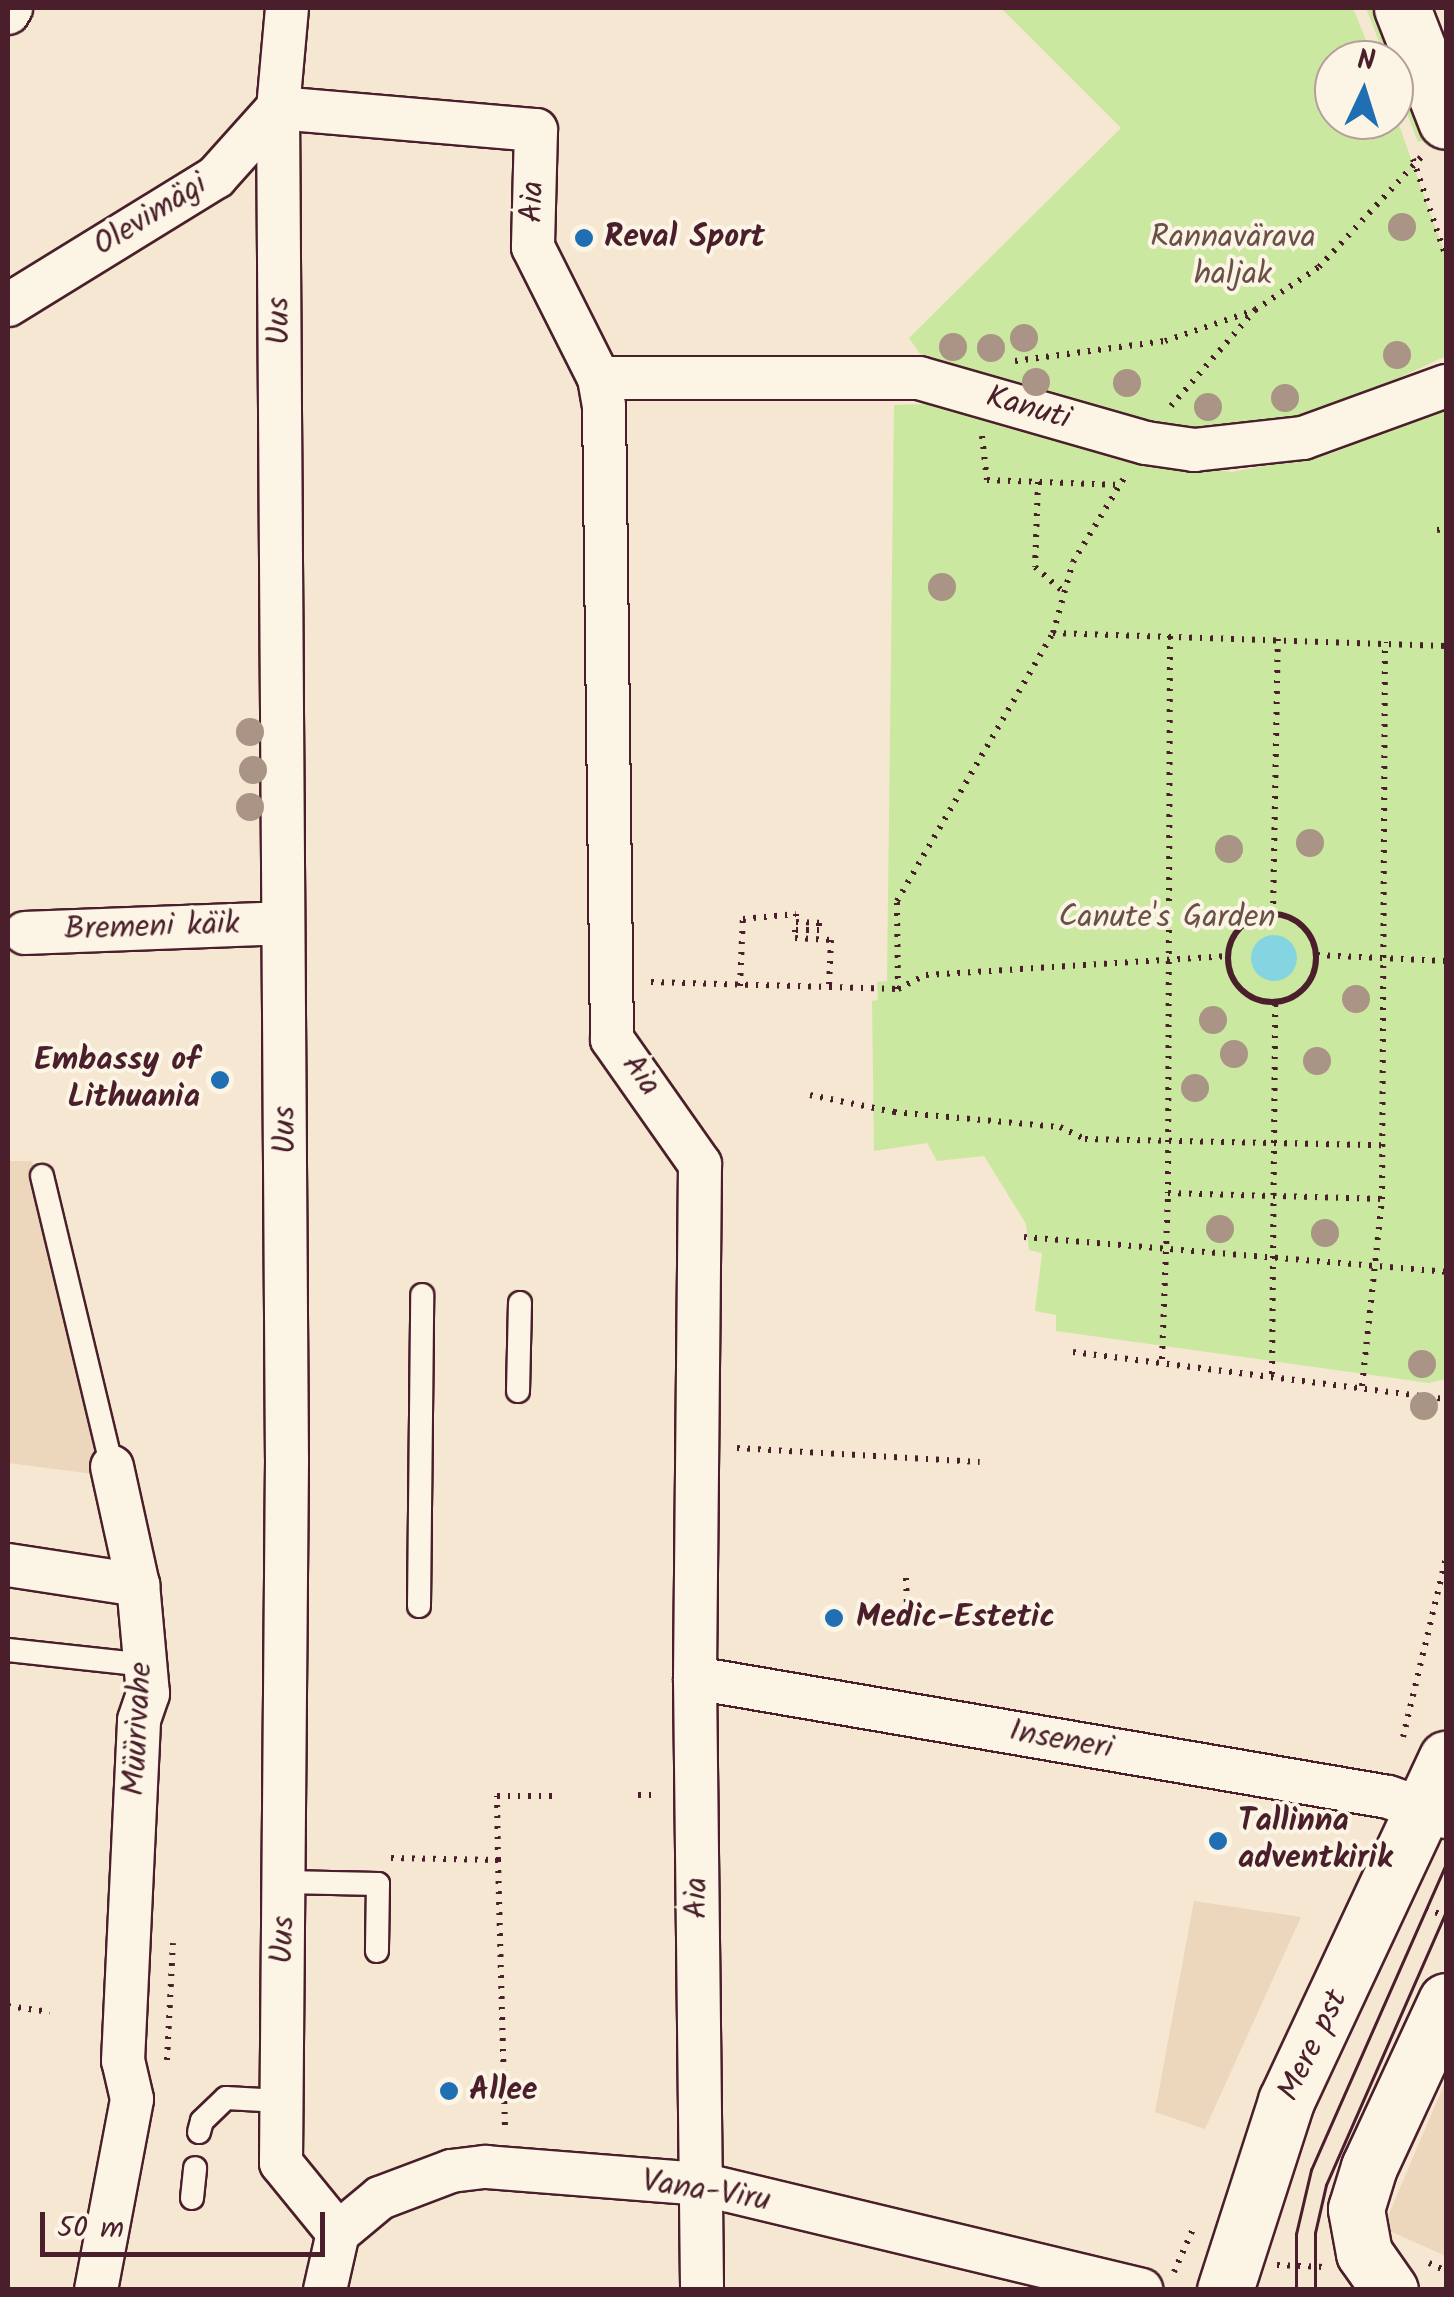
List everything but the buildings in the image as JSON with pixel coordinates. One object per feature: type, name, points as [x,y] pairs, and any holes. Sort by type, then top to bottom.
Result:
[{"type":"street","name":"Uus","points":[[287,8],[278,108],[280,922],[286,1163],[285,1882],[280,2162],[338,2233]]},
{"type":"street","points":[[1402,8],[1422,141]]},
{"type":"street","name":"Aia","points":[[278,108],[536,130],[533,247],[599,378],[606,498],[612,1039],[700,1164],[695,1678],[702,2290]]},
{"type":"street","name":"Olevimägi","points":[[8,305],[216,177],[278,108]]},
{"type":"street","name":"Kanuti","points":[[599,378],[919,378],[1146,443],[1226,449],[1303,438],[1446,386]]},
{"type":"street","name":"Bremeni käik","points":[[14,934],[280,922]]},
{"type":"street","name":"Müürivahe","points":[[96,2290],[132,2099],[123,2061],[146,1665],[138,1586],[118,1520],[112,1467]]},
{"type":"street","points":[[8,1565],[138,1586]]},
{"type":"street","name":"Inseneri","points":[[695,1678],[1388,1797],[1435,1814]]},
{"type":"street","name":"Mere pst","points":[[1225,2290],[1286,2101],[1435,1814],[1446,1759]]},
{"type":"street","points":[[1390,2290],[1364,2253],[1356,2209],[1369,2167],[1446,2001]]},
{"type":"street","name":"Vana-Viru","points":[[338,2233],[406,2185],[451,2171],[504,2169],[701,2184],[1142,2290]]},
{"type":"street","points":[[325,2290],[338,2233]]},
{"type":"lane","name":"Müürivahe","points":[[42,1176],[112,1467]]},
{"type":"lane","points":[[419,1606],[422,1295]]},
{"type":"lane","points":[[518,1392],[520,1303]]},
{"type":"lane","points":[[8,1650],[146,1665]]},
{"type":"lane","points":[[285,1882],[378,1884],[377,1951]]},
{"type":"lane","points":[[199,2132],[202,2121],[226,2098],[281,2101]]},
{"type":"lane","points":[[192,2198],[195,2168]]},
{"type":"path","points":[[1422,141],[1446,257]]},
{"type":"path","points":[[898,989],[897,901],[1053,633],[1073,562],[1161,416],[1255,310],[1319,267],[1422,141]]},
{"type":"path","points":[[1008,362],[1058,360],[1165,341],[1255,310]]},
{"type":"path","points":[[978,395],[987,480],[1120,486]]},
{"type":"path","points":[[1038,482],[1035,567],[1064,592]]},
{"type":"path","points":[[1437,530],[1446,529]]},
{"type":"path","points":[[1053,633],[1446,646]]},
{"type":"path","points":[[1162,1360],[1170,1142],[1166,958],[1170,636]]},
{"type":"path","points":[[1273,914],[1278,638]]},
{"type":"path","points":[[1362,1386],[1382,1199],[1385,642]]},
{"type":"path","points":[[740,986],[743,917],[783,914],[819,924],[819,930],[795,930],[795,938],[831,940],[829,986]]},
{"type":"path","points":[[1273,914],[1307,931],[1316,955],[1310,982],[1275,1002]]},
{"type":"path","points":[[1273,914],[1237,931],[1228,956],[1236,984],[1275,1002]]},
{"type":"path","points":[[1316,955],[1446,961]]},
{"type":"path","points":[[610,981],[898,989],[926,976],[1228,956]]},
{"type":"path","points":[[1272,1374],[1275,1002]]},
{"type":"path","points":[[810,1095],[894,1112],[1060,1126],[1085,1138],[1382,1145]]},
{"type":"path","points":[[1168,1193],[1382,1199]]},
{"type":"path","points":[[1024,1237],[1446,1272]]},
{"type":"path","points":[[1074,1352],[1162,1360],[1446,1399]]},
{"type":"path","points":[[699,1445],[980,1462]]},
{"type":"path","points":[[906,1578],[906,1602]]},
{"type":"path","points":[[504,2169],[497,1796],[558,1796]]},
{"type":"path","points":[[373,1858],[498,1860]]},
{"type":"path","points":[[8,2006],[50,2012]]},
{"type":"path","points":[[1178,2263],[1191,2232]]},
{"type":"shaded area","points":[[8,1161],[32,1161],[102,1475],[8,1463]]},
{"type":"shaded area","points":[[1194,1901],[1301,1917],[1205,2129],[1155,2112]]},
{"type":"shaded area","points":[[1446,2080],[1446,2256],[1383,2228]]},
{"type":"green space","name":"Rannavärava haljak","points":[[1001,8],[1353,8],[1366,40],[1314,40],[1314,140],[1404,140],[1446,257],[1446,356],[1300,424],[1193,429],[1091,410],[920,354],[909,338],[1121,128]]},
{"type":"green space","points":[[1366,8],[1376,8],[1389,40],[1378,40]]},
{"type":"green space","points":[[1414,104],[1428,139],[1418,142],[1414,132]]},
{"type":"green space","name":"Canute's Garden","points":[[959,403],[1129,457],[1232,472],[1333,453],[1446,405],[1446,1379],[1429,1383],[1056,1331],[1056,1315],[1035,1311],[1042,1253],[1029,1250],[1026,1224],[984,1156],[937,1161],[927,1143],[874,1151],[872,1001],[878,1000],[877,982],[887,981],[894,405]]},
{"type":"water","points":[[1274,935],[1290,942],[1297,958],[1290,974],[1274,981],[1258,974],[1251,958],[1258,942]]},
{"type":"tram line","points":[[1296,2290],[1296,2234],[1311,2170],[1446,1864]]},
{"type":"tram line","points":[[1315,2290],[1315,2233],[1326,2185],[1446,1911]]},
{"type":"place","name":"Reval Sport","points":[[584,238]]},
{"type":"place","name":"Embassy of Lithuania","points":[[220,1080]]},
{"type":"place","name":"Medic-Estetic","points":[[834,1618]]},
{"type":"place","name":"Tallinna adventkirik","points":[[1218,1841]]},
{"type":"place","name":"Allee","points":[[449,2091]]}]
